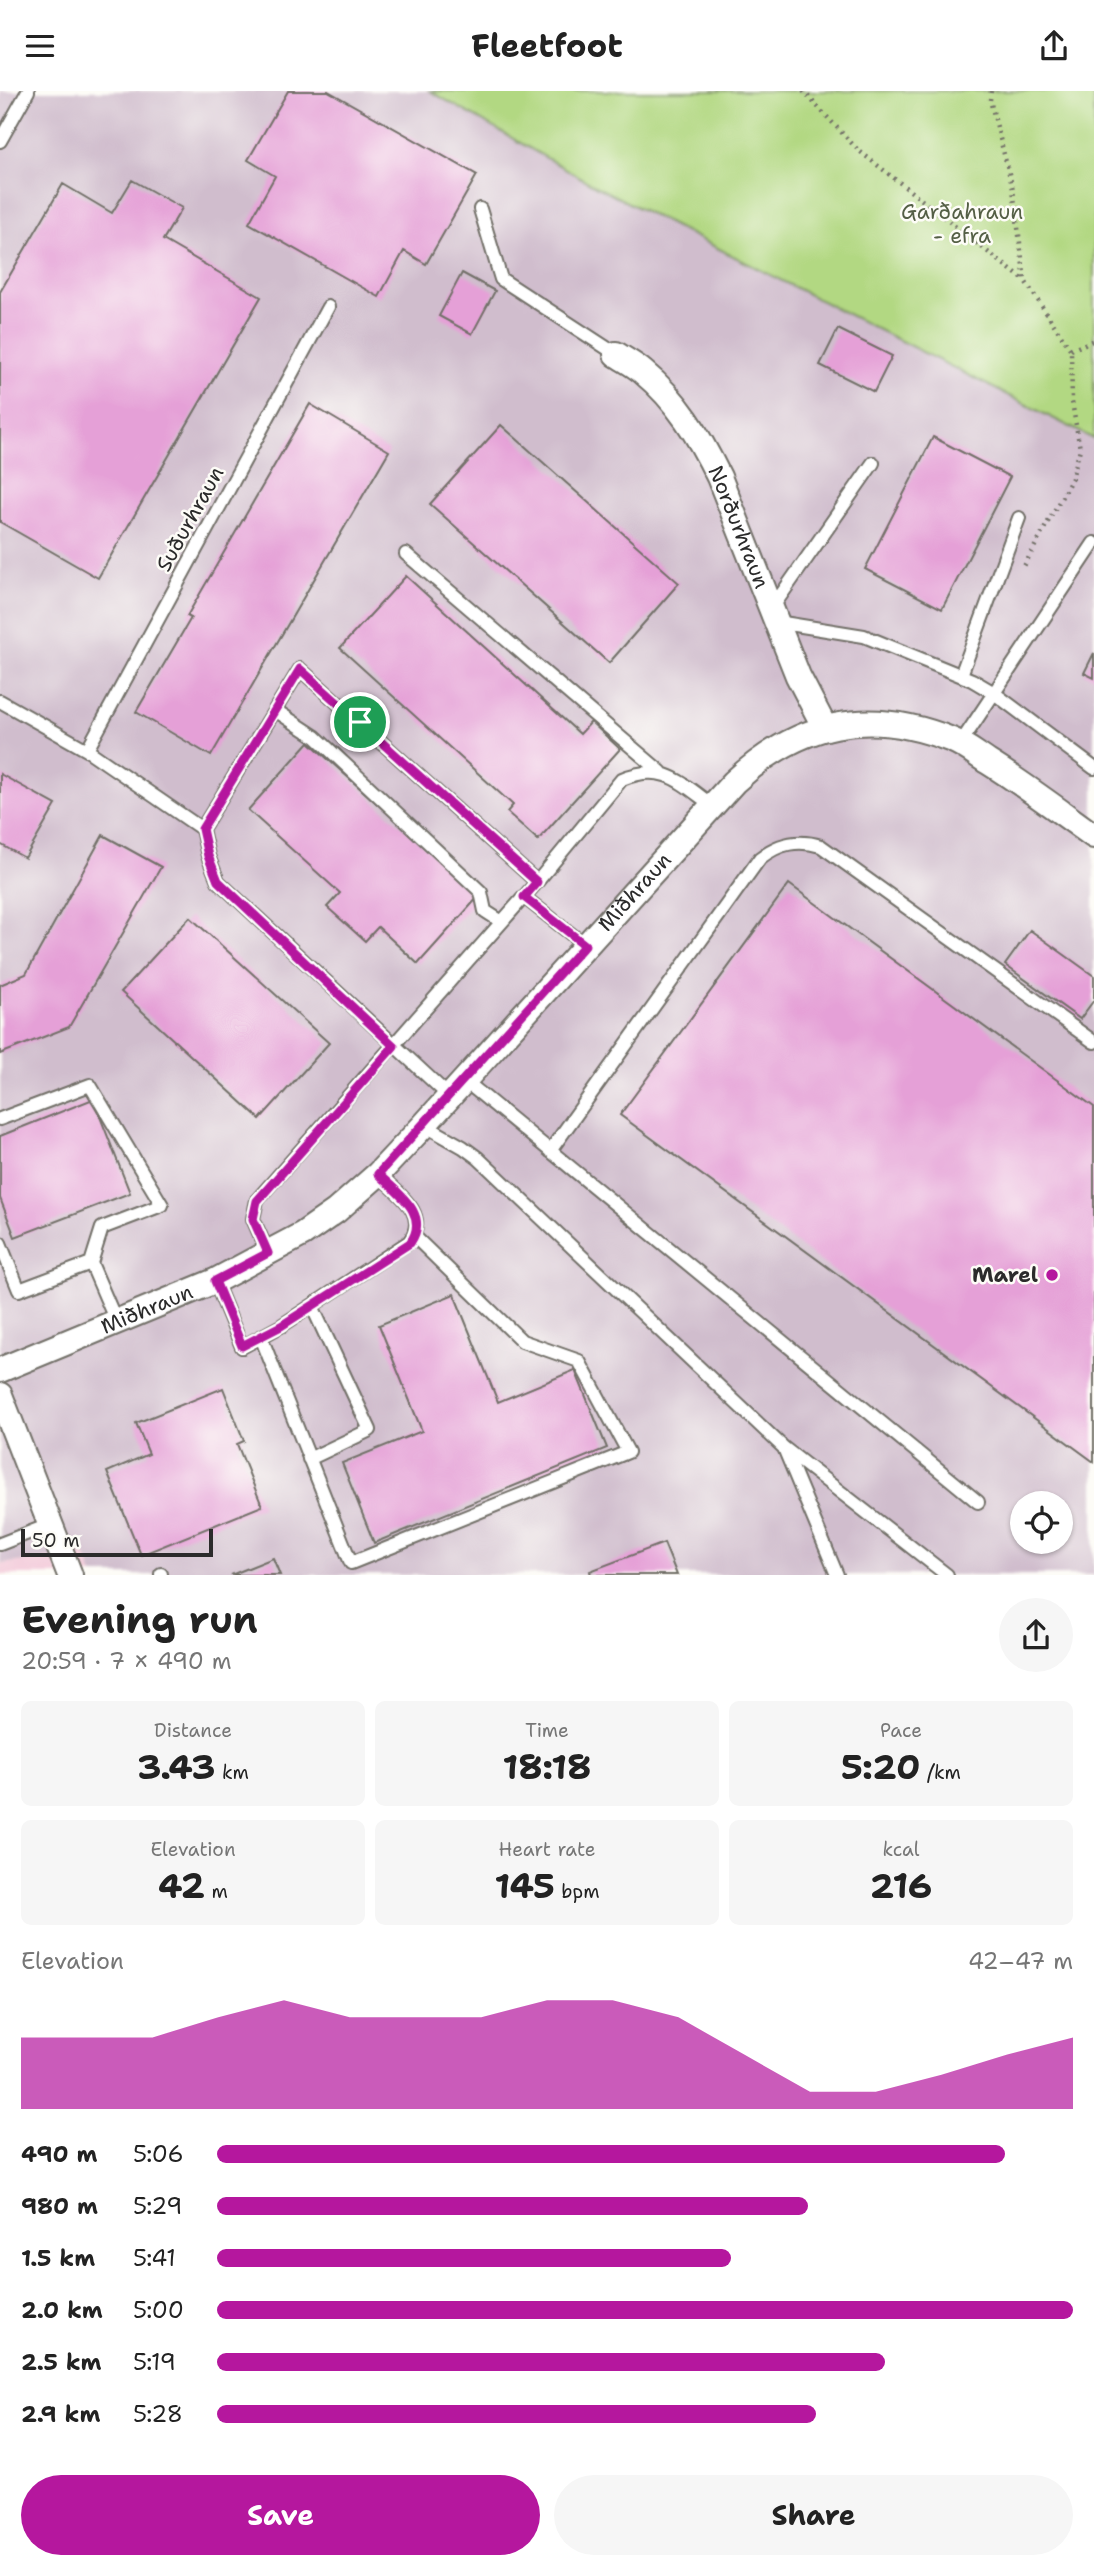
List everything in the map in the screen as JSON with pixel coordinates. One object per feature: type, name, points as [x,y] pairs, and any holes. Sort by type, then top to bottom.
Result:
[{"type":"street","name":"Norðurhraun","points":[[616,354],[640,370],[666,393],[686,417],[704,446],[719,477],[798,676],[825,728]]},
{"type":"street","name":"Miðhraun","points":[[0,1370],[215,1281],[303,1234],[336,1211],[378,1174],[424,1125],[713,806],[760,759],[788,742],[825,728],[853,722],[923,730],[960,744],[1022,784],[1094,837]]},
{"type":"street","points":[[0,1395],[70,1575]]},
{"type":"lane","points":[[0,141],[28,91]]},
{"type":"lane","points":[[480,209],[501,279],[616,354]]},
{"type":"lane","name":"Suðurhraun","points":[[87,750],[328,307]]},
{"type":"lane","points":[[873,463],[774,616],[864,636],[961,675],[994,693],[1094,768]]},
{"type":"lane","points":[[961,675],[1019,518]]},
{"type":"lane","points":[[960,744],[1094,544]]},
{"type":"lane","points":[[406,554],[661,772],[713,806]]},
{"type":"lane","points":[[202,829],[300,669],[537,882]]},
{"type":"lane","points":[[0,701],[87,750],[202,829],[208,856],[218,881],[394,1046],[550,1151],[978,1501]]},
{"type":"lane","points":[[275,710],[326,746],[481,892],[485,911],[502,922]]},
{"type":"lane","points":[[268,1253],[253,1219],[257,1201],[537,882],[622,779],[640,771],[661,772]]},
{"type":"lane","points":[[550,1151],[760,858],[769,851],[790,843],[821,846],[1094,1042]]},
{"type":"lane","points":[[524,897],[585,945]]},
{"type":"lane","points":[[0,1119],[90,1085],[162,1205],[102,1228],[91,1263],[116,1321]]},
{"type":"lane","points":[[424,1125],[478,1158],[783,1448],[947,1575]]},
{"type":"lane","points":[[215,1281],[242,1346],[312,1306],[410,1243],[418,1219],[415,1211],[378,1174]]},
{"type":"lane","points":[[261,1337],[351,1563],[628,1452],[579,1361],[522,1341],[414,1236]]},
{"type":"lane","points":[[0,1243],[19,1290],[91,1263]]},
{"type":"lane","points":[[309,1459],[370,1430],[312,1306]]},
{"type":"lane","points":[[783,1448],[837,1575]]},
{"type":"lane","points":[[0,1544],[49,1525]]},
{"type":"path","points":[[803,91],[858,150],[1025,281],[1072,350],[1094,340]]},
{"type":"path","points":[[992,91],[990,100],[1013,189],[1025,281]]},
{"type":"shaded area","points":[[0,91],[475,91],[597,187],[1094,439],[1094,1575],[93,1575],[85,1554],[0,1564]]},
{"type":"shaded area","points":[[85,1554],[93,1575],[0,1575],[0,1564]]},
{"type":"green space","name":"Garðahraun - efra","points":[[430,91],[1094,91],[1094,439],[597,187]]},
{"type":"building","points":[[288,91],[328,91],[477,175],[426,264],[404,251],[379,297],[249,223],[275,176],[248,160]]},
{"type":"building","points":[[132,180],[182,208],[163,240],[261,297],[98,578],[0,522],[0,292],[63,184],[112,213]]},
{"type":"building","points":[[462,273],[495,291],[472,334],[439,316]]},
{"type":"building","points":[[838,329],[892,356],[874,392],[820,365]]},
{"type":"building","points":[[310,404],[389,451],[211,756],[136,712],[191,618],[187,616]]},
{"type":"building","points":[[501,425],[679,583],[609,663],[430,504]]},
{"type":"building","points":[[933,437],[1010,477],[942,609],[865,569]]},
{"type":"building","points":[[406,576],[580,734],[591,722],[620,749],[538,840],[507,812],[513,805],[340,648]]},
{"type":"building","points":[[1094,653],[1094,678],[1084,673]]},
{"type":"building","points":[[309,742],[479,896],[418,964],[378,927],[365,941],[327,907],[340,893],[248,810]]},
{"type":"building","points":[[0,774],[56,805],[25,858],[0,844]]},
{"type":"building","points":[[103,835],[161,867],[69,1027],[0,1054],[0,985],[26,974]]},
{"type":"building","points":[[789,884],[1094,1107],[1094,1462],[620,1115]]},
{"type":"building","points":[[190,917],[329,1043],[260,1119],[121,992]]},
{"type":"building","points":[[1030,930],[1094,976],[1094,1000],[1080,1019],[1005,965]]},
{"type":"building","points":[[93,1099],[130,1193],[15,1237],[0,1198],[0,1136]]},
{"type":"building","points":[[454,1294],[498,1402],[575,1370],[607,1448],[374,1543],[342,1463],[422,1431],[379,1325]]},
{"type":"building","points":[[223,1388],[244,1441],[237,1444],[262,1506],[141,1555],[107,1472],[149,1454],[136,1423]]},
{"type":"building","points":[[664,1543],[677,1575],[591,1575],[590,1571]]},
{"type":"building","points":[[273,1558],[280,1575],[231,1575]]},
{"type":"place","name":"Marel","points":[[1052,1275]]},
{"type":"route","points":[[300,669],[360,722],[537,882],[524,897],[585,945],[378,1174],[415,1211],[417,1228],[410,1243],[281,1326],[242,1346],[215,1281],[268,1253],[253,1219],[257,1201],[394,1046],[218,881],[208,856],[202,829],[300,669]]}]
